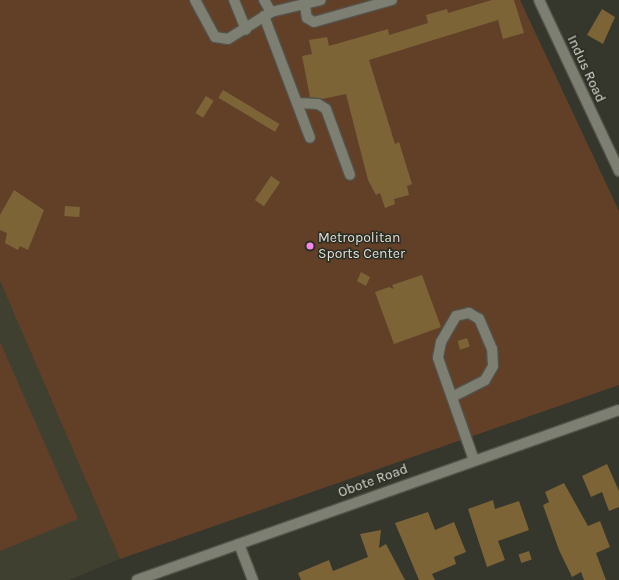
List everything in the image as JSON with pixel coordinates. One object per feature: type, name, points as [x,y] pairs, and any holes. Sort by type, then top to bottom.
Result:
[{"type":"street","points":[[195,0],[215,37],[228,39],[246,30],[268,14],[305,6],[321,0]]},
{"type":"street","points":[[234,0],[246,30]]},
{"type":"street","points":[[264,0],[297,103],[310,138]]},
{"type":"street","points":[[305,6],[307,18],[314,22],[392,0]]},
{"type":"street","name":"Indus Road","points":[[539,0],[619,171]]},
{"type":"street","points":[[297,103],[318,104],[326,109],[350,175]]},
{"type":"street","points":[[452,397],[485,380],[493,366],[492,349],[479,319],[469,313],[456,316],[441,342],[438,358],[474,460]]},
{"type":"street","name":"Obote Road","points":[[137,580],[619,410]]},
{"type":"street","points":[[239,544],[253,580]]},
{"type":"shaded area","name":"Metropolitan Sports Center","points":[[0,0],[520,0],[619,211],[619,385],[120,559],[0,281]]},
{"type":"shaded area","points":[[0,281],[120,559],[69,580],[0,580]]},
{"type":"shaded area","points":[[0,342],[78,519],[0,551]]},
{"type":"building","points":[[492,0],[514,0],[524,33],[503,39],[498,20],[369,60],[395,144],[399,142],[412,184],[407,186],[409,195],[394,199],[395,204],[385,208],[380,193],[376,195],[368,180],[346,94],[322,99],[310,97],[302,56],[312,54],[309,40],[327,37],[329,46],[388,29],[389,35],[428,23],[426,15],[447,9],[448,13]]},
{"type":"building","points":[[602,9],[615,17],[603,44],[587,35]]},
{"type":"building","points":[[223,90],[280,124],[275,132],[218,98]]},
{"type":"building","points":[[206,96],[214,101],[203,118],[195,113]]},
{"type":"building","points":[[271,176],[280,182],[264,206],[255,200]]},
{"type":"building","points":[[14,190],[44,210],[28,250],[20,246],[18,250],[5,243],[7,233],[0,230],[0,215]]},
{"type":"building","points":[[65,206],[80,207],[79,217],[64,216]]},
{"type":"building","points":[[361,272],[370,277],[366,286],[357,281]]},
{"type":"building","points":[[422,275],[441,327],[394,344],[375,292],[389,287],[394,289],[392,285]]},
{"type":"building","points":[[467,338],[470,347],[460,350],[457,341]]},
{"type":"building","points":[[607,464],[619,491],[619,507],[609,511],[602,492],[591,497],[582,476]]},
{"type":"building","points":[[564,483],[588,526],[600,521],[610,547],[596,553],[606,580],[584,580],[581,572],[572,577],[559,550],[543,505],[549,502],[545,492]]},
{"type":"building","points":[[493,500],[495,509],[519,501],[529,530],[498,541],[505,560],[487,567],[468,509]]},
{"type":"building","points":[[428,512],[435,530],[454,522],[466,552],[454,557],[456,564],[432,574],[435,580],[419,580],[395,523]]},
{"type":"building","points":[[381,530],[379,548],[386,544],[405,580],[301,580],[298,573],[329,560],[333,571],[368,557],[360,534]]},
{"type":"building","points":[[529,551],[532,560],[521,563],[519,554]]},
{"type":"place","name":"Metropolitan Sports Center","points":[[310,246]]}]
